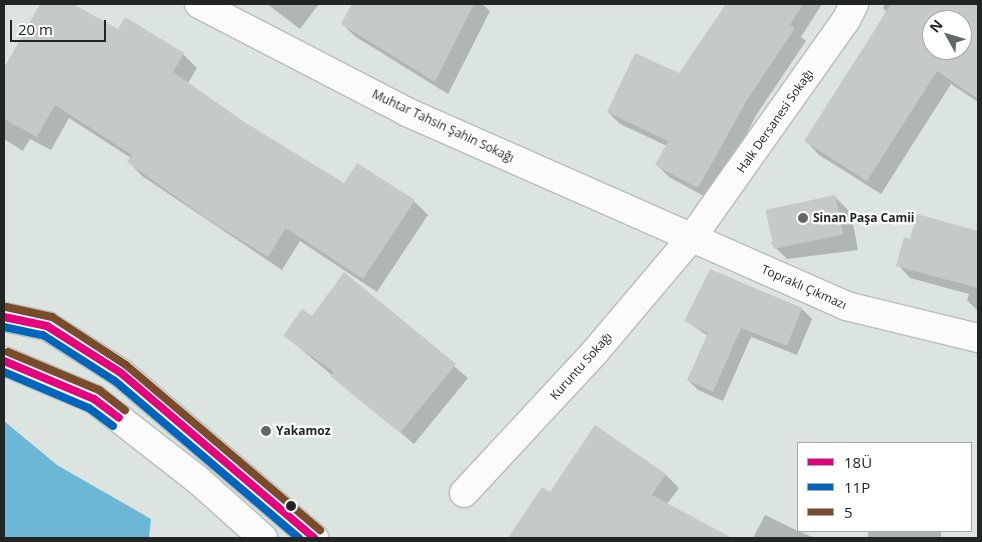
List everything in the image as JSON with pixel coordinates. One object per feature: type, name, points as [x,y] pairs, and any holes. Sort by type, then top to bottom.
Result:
[{"type":"street","name":"Muhtar Tahsin Şahin Sokağı","points":[[199,4],[407,112],[693,236]]},
{"type":"street","name":"Halk Dersanesi Sokağı","points":[[693,236],[846,20],[854,4]]},
{"type":"street","name":"Topraklı Çıkmazı","points":[[693,236],[846,306],[978,338]]},
{"type":"street","name":"Kuruntu Sokağı","points":[[464,493],[594,353],[693,236]]},
{"type":"street","points":[[4,317],[47,326],[121,373],[314,538]]},
{"type":"street","points":[[4,361],[94,399],[198,480],[263,538]]},
{"type":"water","points":[[4,421],[57,465],[151,519],[149,538],[4,538]]},
{"type":"building","points":[[40,4],[73,4],[118,29],[125,17],[184,53],[173,72],[246,123],[344,183],[357,163],[415,200],[363,279],[286,228],[268,257],[206,218],[127,162],[132,155],[55,105],[37,137],[4,119],[4,68]]},
{"type":"building","points":[[352,4],[474,4],[435,82],[341,24]]},
{"type":"building","points":[[726,4],[803,4],[790,25],[795,28],[746,102],[698,188],[655,165],[668,141],[607,112],[635,53],[679,73]]},
{"type":"building","points":[[891,4],[978,4],[978,99],[937,71],[867,181],[804,141]]},
{"type":"building","name":"Sinan Paşa Camii","points":[[835,195],[843,234],[774,249],[766,210]]},
{"type":"building","points":[[917,214],[978,231],[978,288],[896,266],[904,237],[910,239]]},
{"type":"building","points":[[710,269],[802,308],[787,346],[741,328],[713,392],[687,380],[708,333],[684,321]]},
{"type":"building","points":[[344,272],[456,364],[400,433],[330,376],[334,372],[283,336],[302,309],[312,316]]},
{"type":"building","points":[[595,425],[666,474],[652,495],[732,538],[508,538],[542,487],[550,492]]},
{"type":"transit line","name":"5","points":[[6,307],[52,317],[126,365],[320,530]]},
{"type":"transit line","name":"18Ü","points":[[4,317],[47,326],[121,373],[314,538]]},
{"type":"transit line","name":"11P","points":[[4,327],[43,335],[115,381],[299,538]]},
{"type":"transit line","name":"5","points":[[8,352],[99,390],[125,410]]},
{"type":"transit line","name":"18Ü","points":[[4,361],[94,399],[119,418]]},
{"type":"transit line","name":"11P","points":[[4,372],[89,408],[113,426]]},
{"type":"place","name":"Sinan Paşa Camii","points":[[803,218]]},
{"type":"place","name":"Yakamoz","points":[[266,431]]}]
